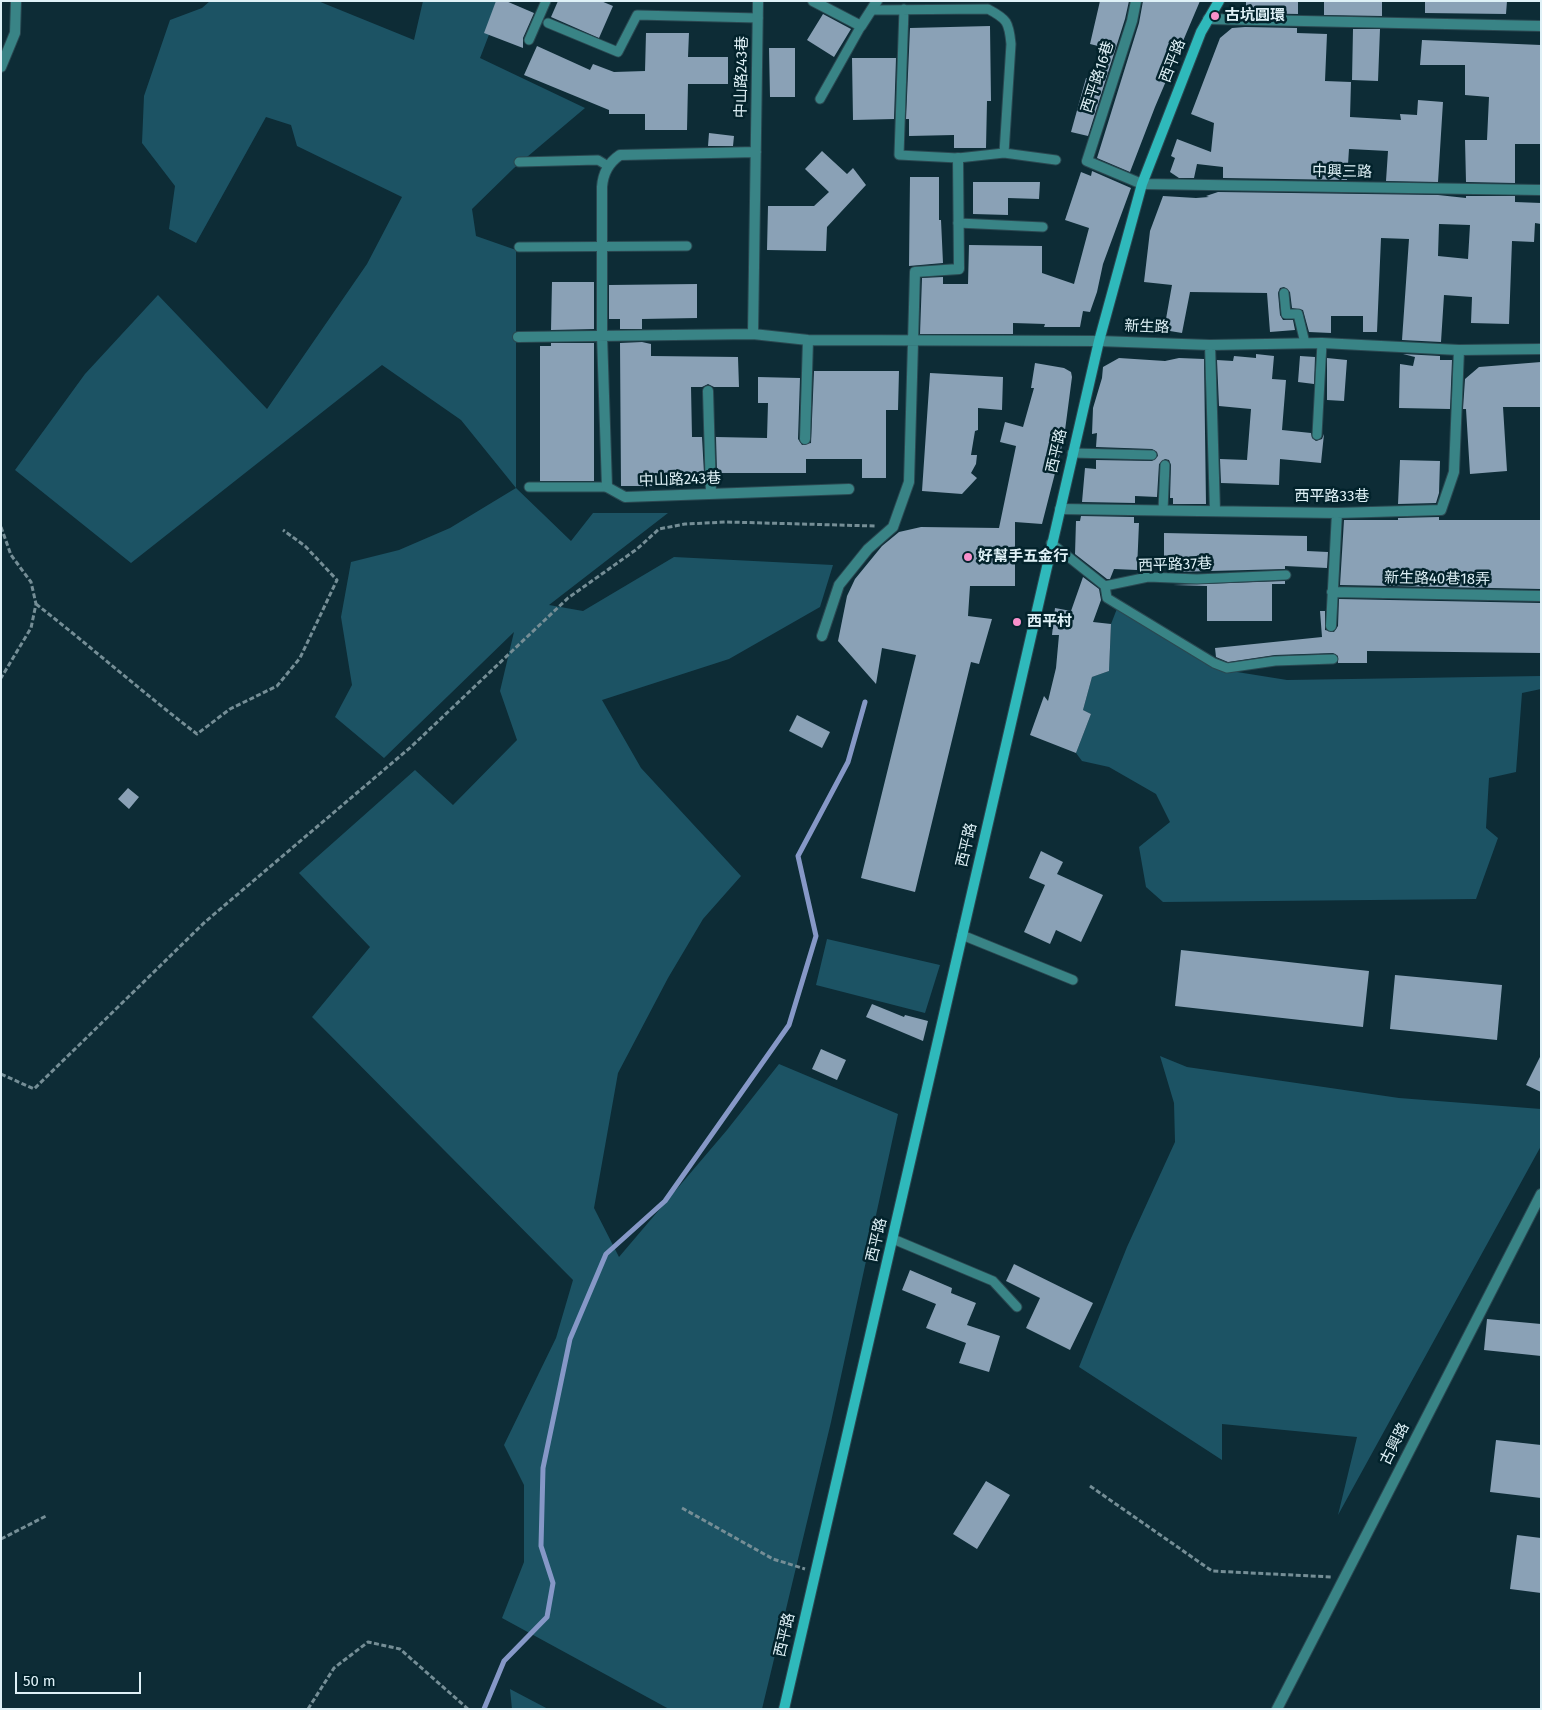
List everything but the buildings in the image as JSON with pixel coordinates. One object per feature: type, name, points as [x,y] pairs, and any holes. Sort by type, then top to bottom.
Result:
[{"type":"main road","name":"西平路","points":[[784,1709],[1099,341],[1142,184],[1201,32],[1219,1]]},
{"type":"street","points":[[1,67],[15,34],[16,1]]},
{"type":"street","name":"中山路243巷","points":[[753,334],[758,1]]},
{"type":"street","points":[[813,1],[861,26],[874,6]]},
{"type":"street","name":"西平路16巷","points":[[1136,1],[1132,21],[1087,161],[1142,184]]},
{"type":"street","points":[[1208,19],[1541,26]]},
{"type":"street","points":[[607,486],[602,335],[602,180],[608,166],[620,155],[756,152]]},
{"type":"street","points":[[822,636],[839,585],[868,549],[893,527],[909,482],[915,272],[959,269],[958,158]]},
{"type":"street","name":"中興三路","points":[[1142,184],[1541,190]]},
{"type":"street","points":[[518,337],[753,334]]},
{"type":"street","name":"新生路","points":[[753,334],[808,340],[1099,341],[1210,345],[1322,343],[1459,350],[1541,348]]},
{"type":"street","points":[[805,439],[808,340]]},
{"type":"street","points":[[1210,345],[1215,511]]},
{"type":"street","name":"西平路33巷","points":[[1060,509],[1337,513],[1441,510],[1454,472],[1459,350]]},
{"type":"street","points":[[708,391],[711,494]]},
{"type":"street","name":"中山路243巷","points":[[607,486],[625,497],[849,489]]},
{"type":"street","points":[[1331,626],[1337,513]]},
{"type":"street","name":"新生路40巷18弄","points":[[1332,592],[1541,596]]},
{"type":"street","name":"古興路","points":[[1277,1709],[1541,1194]]},
{"type":"lane","points":[[530,40],[546,1]]},
{"type":"lane","points":[[874,6],[904,10],[988,9],[1004,17],[1009,27],[1011,44],[1004,153]]},
{"type":"lane","points":[[904,10],[899,155],[958,158],[1004,153],[1056,160]]},
{"type":"lane","points":[[548,24],[618,52],[637,16],[758,18]]},
{"type":"lane","points":[[820,100],[861,26]]},
{"type":"lane","points":[[520,162],[598,160],[608,166]]},
{"type":"lane","points":[[958,223],[1043,227]]},
{"type":"lane","points":[[519,247],[687,246]]},
{"type":"lane","points":[[1284,293],[1286,314],[1298,314],[1305,343]]},
{"type":"lane","points":[[1317,435],[1322,343]]},
{"type":"lane","points":[[1072,453],[1152,455]]},
{"type":"lane","points":[[1163,510],[1166,466]]},
{"type":"lane","points":[[529,487],[607,486]]},
{"type":"lane","points":[[1051,544],[1105,586],[1107,598],[1214,663],[1227,668],[1275,661],[1333,658]]},
{"type":"lane","name":"西平路37巷","points":[[1105,586],[1148,577],[1197,579],[1286,575]]},
{"type":"lane","points":[[962,935],[1073,980]]},
{"type":"lane","points":[[893,1239],[993,1281],[1017,1307]]},
{"type":"path","points":[[1,1074],[34,1089],[205,922],[412,746],[568,598],[637,549],[659,529],[686,524],[727,522],[893,527]]},
{"type":"path","points":[[1,527],[11,555],[31,582],[36,604],[31,628],[1,678]]},
{"type":"path","points":[[36,604],[96,650],[140,691],[197,734],[230,709],[277,686],[300,658],[337,580],[305,546],[283,530]]},
{"type":"path","points":[[1090,1486],[1212,1571],[1344,1578]]},
{"type":"path","points":[[682,1508],[773,1559],[815,1572]]},
{"type":"path","points":[[1,1539],[46,1516]]},
{"type":"path","points":[[308,1709],[334,1668],[368,1642],[400,1649],[468,1709]]},
{"type":"shaded area","points":[[210,1],[318,1],[414,40],[423,1],[502,1],[480,58],[585,108],[514,168],[472,209],[476,236],[516,250],[516,488],[461,420],[382,365],[131,563],[15,470],[85,374],[158,295],[267,409],[367,264],[402,197],[297,146],[291,125],[266,117],[196,243],[169,229],[175,186],[142,143],[144,96],[170,20],[202,8]]},
{"type":"shaded area","points":[[516,488],[571,541],[593,513],[668,513],[549,605],[583,611],[674,557],[833,565],[820,607],[729,659],[602,700],[641,768],[741,876],[703,919],[668,978],[618,1073],[594,1208],[619,1257],[727,1130],[779,1064],[898,1114],[831,1422],[762,1709],[669,1709],[502,1618],[524,1562],[524,1485],[504,1445],[556,1338],[573,1280],[312,1017],[370,947],[299,873],[415,770],[453,805],[517,740],[500,691],[514,632],[384,758],[335,717],[352,685],[341,617],[351,562],[399,550],[450,528]]},
{"type":"shaded area","points":[[1120,601],[1192,652],[1237,672],[1287,680],[1541,676],[1541,689],[1522,693],[1516,772],[1489,778],[1486,828],[1498,838],[1476,899],[1163,902],[1146,887],[1139,847],[1170,822],[1156,794],[1109,767],[1082,761],[1076,753],[1091,714],[1083,710],[1092,677],[1109,671],[1111,624]]},
{"type":"shaded area","points":[[827,939],[940,965],[925,1013],[816,985]]},
{"type":"shaded area","points":[[1160,1056],[1187,1067],[1399,1098],[1541,1109],[1541,1146],[1338,1515],[1357,1437],[1222,1424],[1222,1460],[1079,1367],[1127,1247],[1175,1142],[1174,1103]]},
{"type":"shaded area","points":[[510,1689],[548,1709],[512,1709]]},
{"type":"waterway","points":[[484,1709],[504,1661],[547,1617],[553,1583],[541,1546],[543,1468],[570,1339],[606,1254],[665,1201],[789,1025],[816,936],[798,856],[848,762],[865,702]]},
{"type":"place","name":"古坑圓環","points":[[1215,16]]},
{"type":"place","name":"好幫手五金行","points":[[968,557]]},
{"type":"place","name":"西平村","points":[[1017,622]]}]
